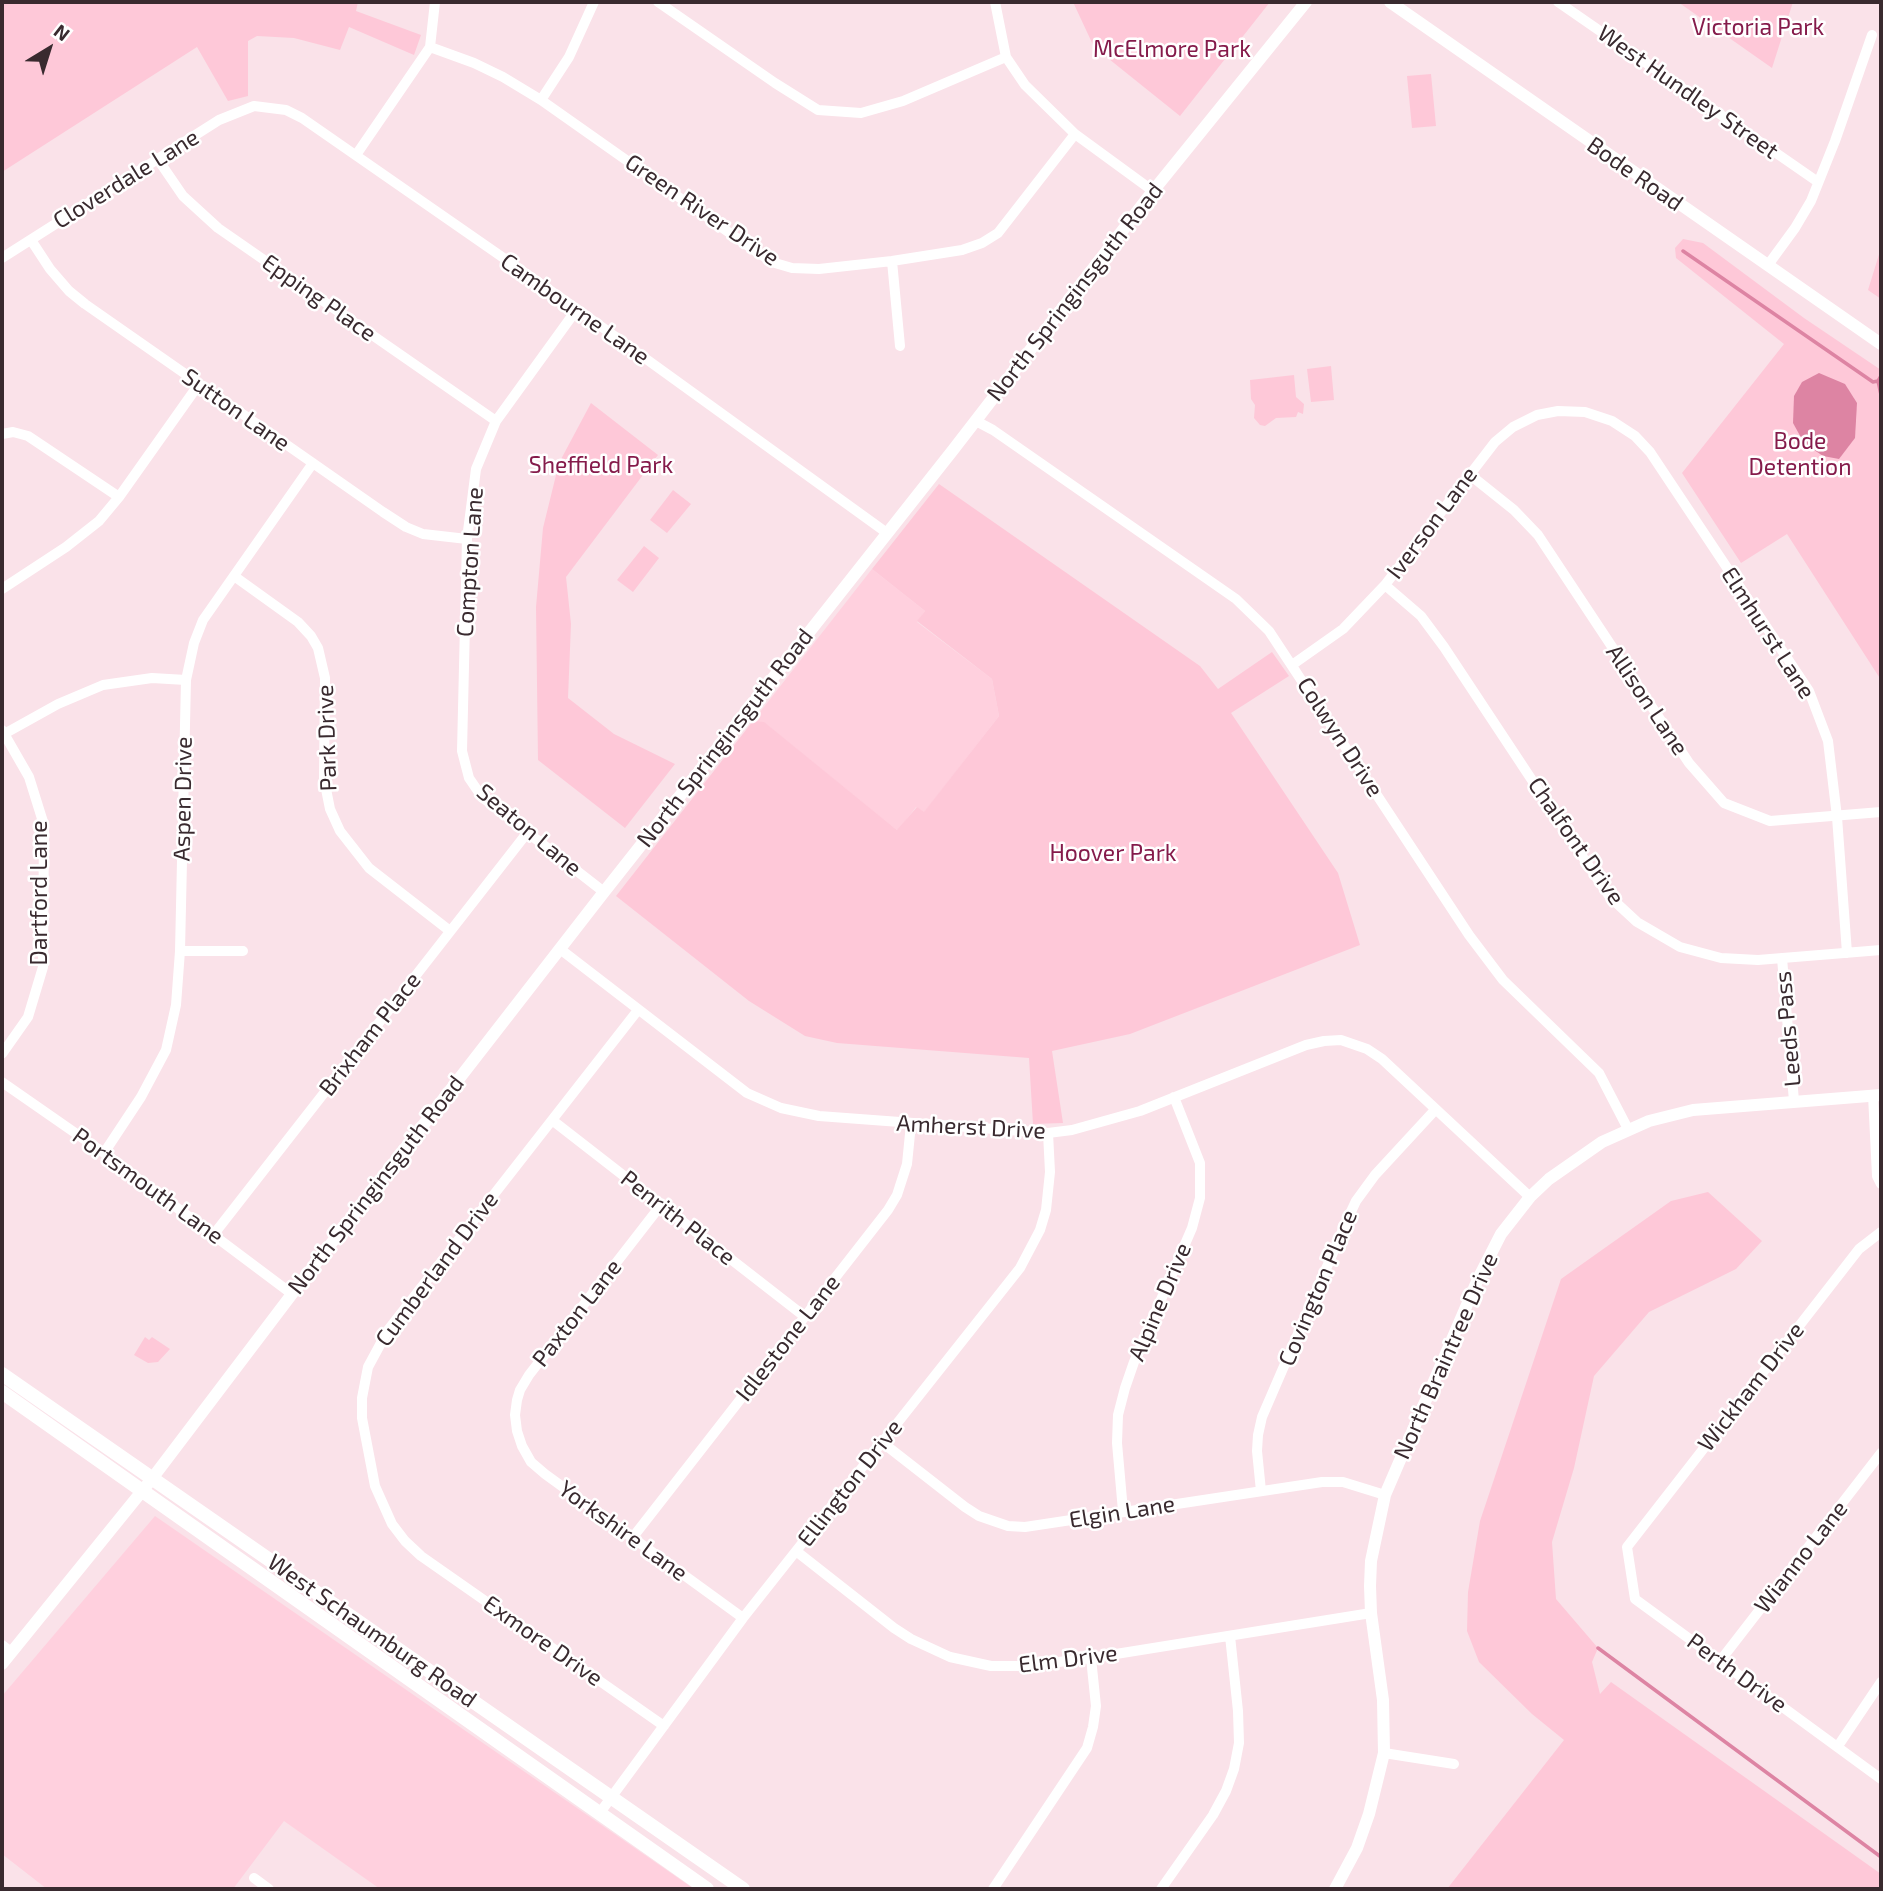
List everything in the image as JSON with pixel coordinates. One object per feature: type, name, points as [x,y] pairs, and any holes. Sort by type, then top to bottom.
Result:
[{"type":"main road","name":"West Schaumburg Road","points":[[2,1374],[743,1889]]},
{"type":"main road","name":"West Schaumburg Road","points":[[2,1392],[701,1888]]},
{"type":"street","points":[[356,155],[430,47],[435,2]]},
{"type":"street","points":[[541,100],[569,57],[594,2]]},
{"type":"street","points":[[658,2],[818,110],[861,113],[903,101],[1006,57]]},
{"type":"street","points":[[995,2],[1006,57],[1025,85],[1075,134],[1153,191]]},
{"type":"street","name":"North Springinsguth Road","points":[[2,1664],[7,1648],[151,1479],[604,892],[976,421],[1153,191],[1306,2]]},
{"type":"street","name":"Bode Road","points":[[1390,2],[1881,344]]},
{"type":"street","name":"West Hundley Street","points":[[1558,2],[1818,182]]},
{"type":"street","points":[[1768,265],[1811,201],[1872,35]]},
{"type":"street","name":"Green River Drive","points":[[430,47],[490,70],[541,100],[758,253],[775,263],[792,268],[819,269],[892,261],[962,250],[982,243],[998,233],[1075,134]]},
{"type":"street","name":"Cambourne Lane","points":[[254,106],[276,107],[296,114],[577,309],[887,533]]},
{"type":"street","name":"Cloverdale Lane","points":[[2,258],[219,120],[254,106]]},
{"type":"street","name":"Epping Place","points":[[157,158],[183,196],[218,228],[496,421]]},
{"type":"street","name":"Sutton Lane","points":[[31,240],[50,269],[77,298],[313,464],[406,527],[431,536],[467,539]]},
{"type":"street","points":[[892,261],[900,346]]},
{"type":"street","name":"Compton Lane","points":[[464,761],[462,751],[467,539],[477,469],[496,421],[577,309]]},
{"type":"street","points":[[2,589],[99,521],[199,384]]},
{"type":"street","name":"Iverson Lane","points":[[1292,665],[1343,629],[1385,585],[1495,442],[1527,419],[1558,411],[1585,412]]},
{"type":"street","name":"Elmhurst Lane","points":[[1585,412],[1624,427],[1644,445],[1809,691],[1828,741],[1837,817],[1847,953]]},
{"type":"street","name":"Colwyn Drive","points":[[976,421],[993,430],[1236,599],[1269,631],[1468,935],[1503,980],[1599,1073],[1628,1129]]},
{"type":"street","points":[[2,434],[13,432],[28,436],[119,497]]},
{"type":"street","name":"Aspen Drive","points":[[104,1153],[141,1097],[166,1050],[176,1005],[180,951],[186,680],[189,659],[198,632],[313,464]]},
{"type":"street","name":"Allison Lane","points":[[1469,474],[1514,510],[1538,535],[1689,763],[1724,803],[1770,821],[1881,813]]},
{"type":"street","name":"Park Drive","points":[[234,576],[298,622],[318,648],[325,678],[324,779],[330,809],[340,831],[369,867],[450,931]]},
{"type":"street","name":"Chalfont Drive","points":[[1385,585],[1421,616],[1444,647],[1600,883],[1623,910],[1654,934],[1694,953],[1744,960],[1881,950]]},
{"type":"street","points":[[3,732],[103,685],[152,678],[186,680]]},
{"type":"street","name":"Dartford Lane","points":[[2,1054],[28,1017],[43,967],[44,825],[29,777],[3,732]]},
{"type":"street","name":"Seaton Lane","points":[[464,761],[469,778],[482,797],[604,892]]},
{"type":"street","name":"Brixham Place","points":[[214,1234],[527,833]]},
{"type":"street","name":"Amherst Drive","points":[[560,950],[728,1081],[764,1102],[799,1114],[1048,1133],[1072,1130],[1112,1121],[1306,1045],[1341,1040],[1367,1049],[1382,1059],[1530,1197]]},
{"type":"street","points":[[180,951],[243,951]]},
{"type":"street","name":"Leeds Pass","points":[[1782,958],[1794,1101]]},
{"type":"street","name":"Cumberland Drive","points":[[421,1556],[392,1524],[375,1486],[362,1418],[362,1398],[368,1367],[388,1330],[638,1010]]},
{"type":"street","name":"Portsmouth Lane","points":[[2,1082],[104,1153],[292,1294]]},
{"type":"street","points":[[1877,1095],[1877,1176],[1881,1184]]},
{"type":"street","name":"North Braintree Drive","points":[[1335,1889],[1356,1848],[1369,1814],[1384,1753],[1384,1700],[1371,1613],[1371,1561],[1385,1495],[1489,1254],[1516,1213],[1530,1197],[1583,1154],[1628,1129],[1649,1121],[1693,1110],[1877,1095]]},
{"type":"street","name":"Alpine Drive","points":[[1123,1511],[1117,1443],[1122,1402],[1134,1362],[1192,1228],[1200,1198],[1200,1163],[1174,1097]]},
{"type":"street","name":"Covington Place","points":[[1261,1491],[1257,1451],[1262,1417],[1348,1218],[1356,1201],[1375,1175],[1435,1110]]},
{"type":"street","name":"Penrith Place","points":[[552,1120],[804,1316]]},
{"type":"street","name":"Idlestone Lane","points":[[633,1537],[888,1210],[897,1195],[907,1164],[911,1124]]},
{"type":"street","name":"Ellington Drive","points":[[599,1814],[743,1618],[1020,1268],[1040,1230],[1049,1191],[1048,1133]]},
{"type":"street","name":"Paxton Lane","points":[[517,1431],[517,1400],[529,1375],[661,1205]]},
{"type":"street","name":"Wickham Drive","points":[[1627,1546],[1859,1249],[1881,1232]]},
{"type":"street","name":"Yorkshire Lane","points":[[517,1431],[531,1462],[545,1474],[743,1618]]},
{"type":"street","name":"Elgin Lane","points":[[883,1443],[965,1507],[993,1522],[1025,1527],[1322,1482],[1343,1482],[1385,1495]]},
{"type":"street","name":"Wianno Lane","points":[[1720,1661],[1881,1453]]},
{"type":"street","name":"Perth Drive","points":[[1627,1546],[1635,1599],[1881,1779]]},
{"type":"street","name":"Elm Drive","points":[[796,1551],[894,1628],[930,1648],[950,1657],[1007,1667],[1091,1658],[1371,1613]]},
{"type":"street","name":"Exmore Drive","points":[[421,1556],[664,1726]]},
{"type":"street","points":[[1161,1889],[1213,1815],[1234,1769],[1239,1743],[1230,1636]]},
{"type":"street","points":[[993,1889],[1087,1748],[1096,1706],[1091,1658]]},
{"type":"street","points":[[1838,1746],[1881,1682]]},
{"type":"street","points":[[1384,1753],[1454,1764]]},
{"type":"street","points":[[701,1888],[711,1867]]},
{"type":"street","points":[[254,1878],[269,1889]]},
{"type":"shaded area","points":[[1819,373],[1845,384],[1857,403],[1855,438],[1839,459],[1823,456],[1804,443],[1793,423],[1794,396],[1802,382]]},
{"type":"shaded area","points":[[872,569],[925,611],[917,622],[992,679],[999,716],[924,813],[916,807],[898,831],[764,723],[753,721]]},
{"type":"shaded area","points":[[155,1516],[694,1889],[380,1889],[284,1821],[233,1889],[47,1889],[2,1854],[2,1696]]},
{"type":"green space","points":[[2,2],[358,2],[356,11],[421,35],[414,55],[349,27],[340,50],[294,38],[257,36],[248,41],[248,96],[228,101],[197,47],[2,172]]},
{"type":"green space","name":"McElmore Park","points":[[1073,2],[1270,2],[1180,116],[1094,47]]},
{"type":"green space","name":"Victoria Park","points":[[1678,2],[1793,2],[1772,68]]},
{"type":"green space","points":[[1431,74],[1436,126],[1412,128],[1407,76]]},
{"type":"green space","name":"Bode Detention","points":[[1683,239],[1703,243],[1804,318],[1881,370],[1881,680],[1787,534],[1741,563],[1682,473],[1784,344],[1676,258],[1675,248]]},
{"type":"green space","points":[[1881,248],[1881,299],[1868,290]]},
{"type":"green space","points":[[1331,366],[1334,400],[1311,402],[1307,369]]},
{"type":"green space","points":[[1294,375],[1296,397],[1304,404],[1303,414],[1298,412],[1296,417],[1276,418],[1265,426],[1260,425],[1254,418],[1255,405],[1251,399],[1250,380]]},
{"type":"green space","name":"Sheffield Park","points":[[591,403],[658,455],[566,577],[571,624],[568,698],[614,734],[675,764],[625,828],[538,760],[536,607],[543,528],[559,463]]},
{"type":"green space","name":"Hoover Park","points":[[939,484],[1200,666],[1218,689],[1272,652],[1289,676],[1231,713],[1338,873],[1360,945],[1130,1034],[1052,1051],[1063,1123],[1033,1124],[1029,1058],[837,1043],[805,1036],[749,1001],[616,896],[753,721],[764,722],[897,830],[917,807],[924,812],[999,716],[992,679],[917,621],[925,611],[872,569]]},
{"type":"green space","points":[[673,490],[691,504],[667,533],[650,520]]},
{"type":"green space","points":[[644,546],[659,558],[633,592],[617,580]]},
{"type":"green space","points":[[1708,1192],[1762,1241],[1736,1269],[1649,1312],[1594,1376],[1574,1468],[1552,1542],[1556,1599],[1598,1648],[1592,1662],[1600,1694],[1611,1682],[1881,1874],[1881,1889],[1447,1889],[1564,1740],[1532,1714],[1479,1662],[1467,1631],[1468,1592],[1480,1521],[1561,1279],[1671,1201]]},
{"type":"green space","points":[[145,1337],[149,1340],[152,1337],[170,1349],[158,1362],[148,1363],[134,1355]]},
{"type":"waterway","points":[[1683,251],[1873,382],[1878,381],[1881,376]]},
{"type":"waterway","points":[[1878,381],[1881,395]]},
{"type":"waterway","points":[[1598,1648],[1881,1857]]}]
